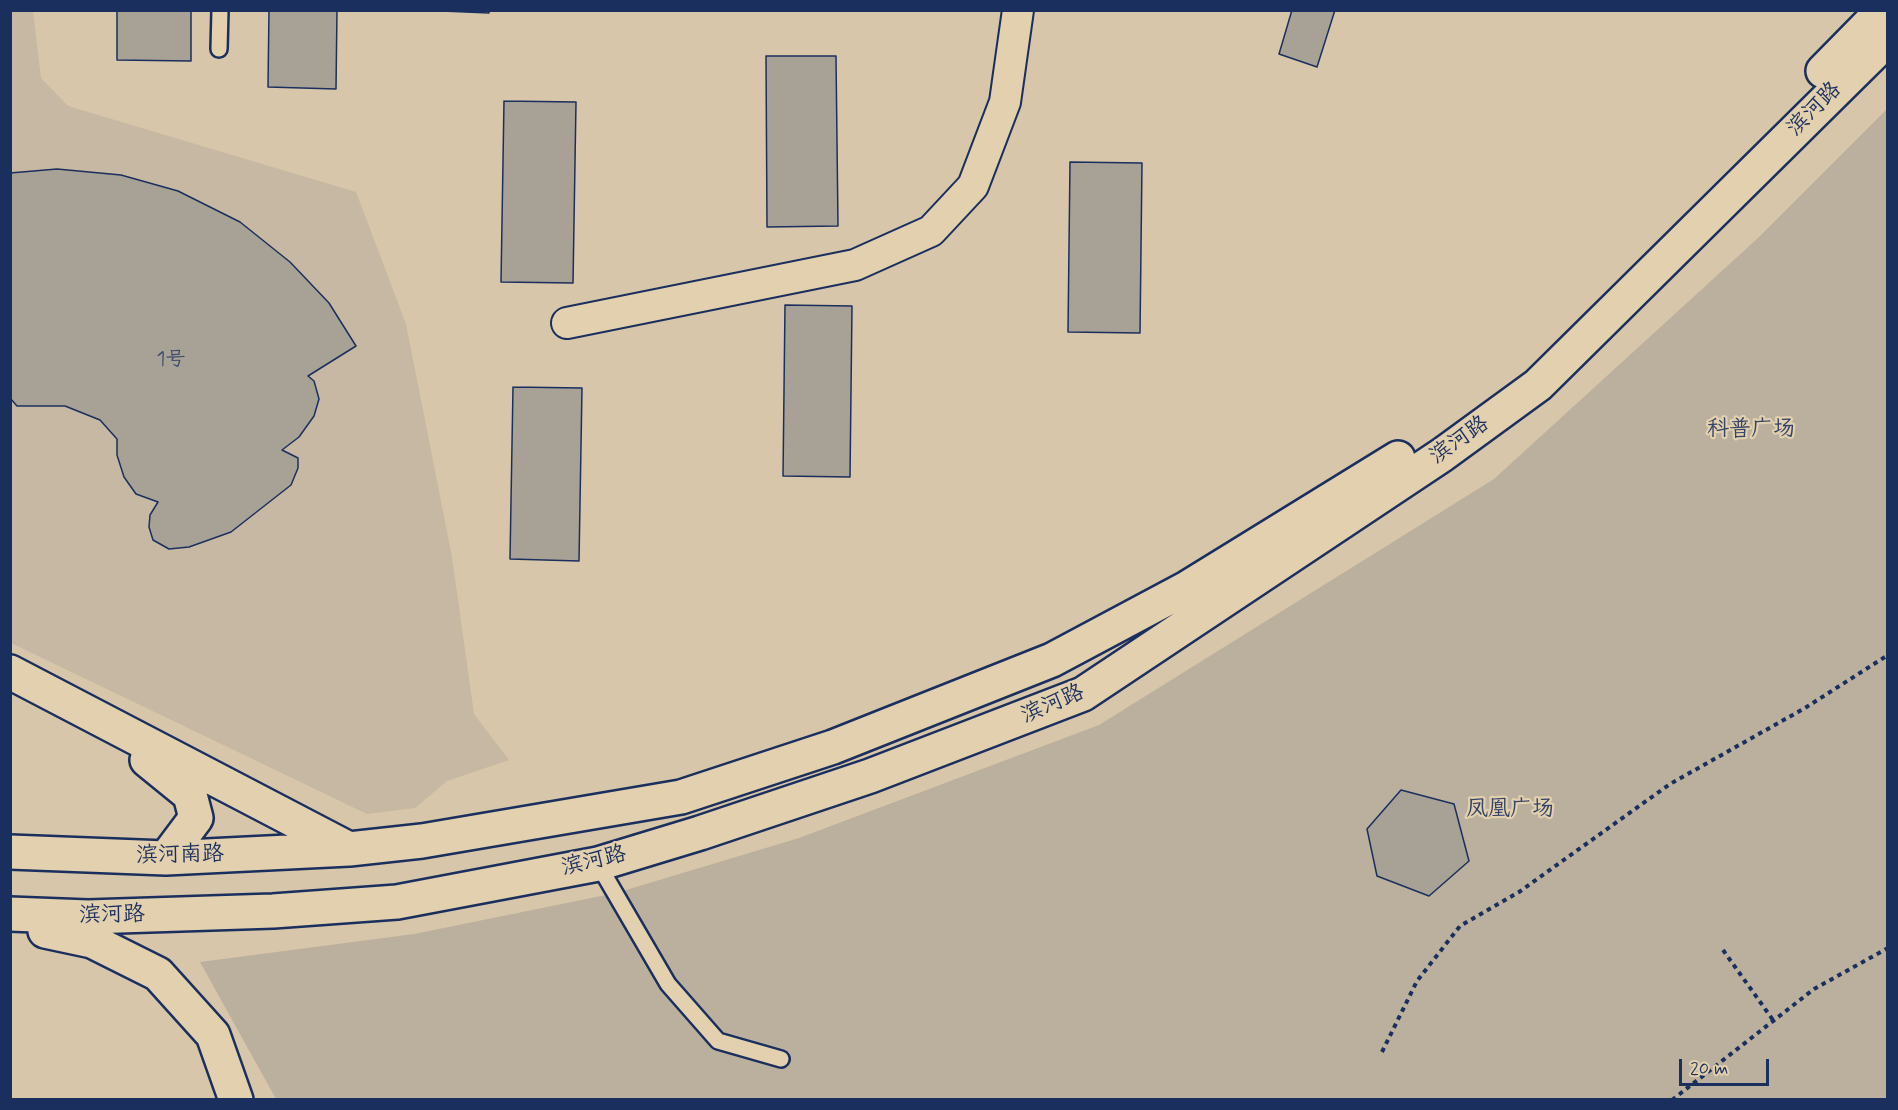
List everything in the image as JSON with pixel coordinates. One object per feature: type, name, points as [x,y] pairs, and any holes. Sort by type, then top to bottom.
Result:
[{"type":"main road","name":"滨河路","points":[[349,849],[422,841],[681,797],[833,747],[1052,660],[1187,588],[1423,443],[1526,367],[1883,10]]},
{"type":"main road","name":"滨河路","points":[[10,914],[100,917],[273,911],[398,902],[598,864],[700,833],[870,776],[1083,694],[1442,455],[1538,385],[1887,39]]},
{"type":"main road","points":[[10,672],[349,849]]},
{"type":"main road","points":[[10,694],[153,763],[190,795],[196,818],[166,858]]},
{"type":"main road","name":"滨河南路","points":[[10,852],[166,858],[349,849]]},
{"type":"main road","points":[[10,924],[92,941],[158,974],[213,1035],[236,1100]]},
{"type":"street","points":[[567,323],[855,265],[931,231],[973,186],[1005,102],[1018,10]]},
{"type":"lane","points":[[219,48],[220,10]]},
{"type":"lane","points":[[598,864],[668,984],[718,1041],[781,1059]]},
{"type":"path","points":[[1382,1052],[1417,981],[1460,926],[1519,892],[1670,784],[1805,708],[1887,655]]},
{"type":"path","points":[[1672,1100],[1814,989],[1887,948]]},
{"type":"path","points":[[1723,950],[1773,1020]]},
{"type":"shaded area","points":[[10,11],[33,11],[41,78],[68,106],[356,192],[406,324],[452,557],[474,714],[509,760],[447,781],[415,808],[367,814],[11,643]]},
{"type":"green space","name":"凤凰广场","points":[[1887,109],[1887,1099],[276,1099],[200,962],[414,934],[616,893],[799,838],[1099,725],[1494,479],[1758,238]]},
{"type":"building","points":[[117,10],[191,10],[191,61],[117,60]]},
{"type":"building","points":[[269,10],[337,10],[336,89],[268,87]]},
{"type":"building","points":[[418,10],[489,10],[489,13]]},
{"type":"building","points":[[1292,10],[1335,10],[1317,67],[1279,54]]},
{"type":"building","points":[[766,56],[836,56],[838,226],[767,227]]},
{"type":"building","points":[[504,101],[576,102],[573,283],[501,282]]},
{"type":"building","points":[[1070,162],[1142,163],[1140,333],[1068,332]]},
{"type":"building","points":[[57,169],[121,175],[178,191],[240,222],[290,262],[329,303],[356,346],[308,376],[314,381],[319,399],[314,416],[299,437],[282,450],[298,458],[298,468],[291,485],[231,532],[189,547],[169,549],[153,540],[149,527],[150,515],[158,502],[136,494],[124,477],[117,455],[117,439],[100,420],[65,406],[17,406],[10,398],[10,173]]},
{"type":"building","points":[[785,305],[852,306],[850,477],[783,476]]},
{"type":"building","points":[[513,387],[582,388],[579,561],[510,559]]},
{"type":"building","points":[[1401,790],[1454,804],[1469,861],[1429,896],[1377,876],[1367,829]]},
{"type":"park label","name":"科普广场","points":[[1751,430]]}]
